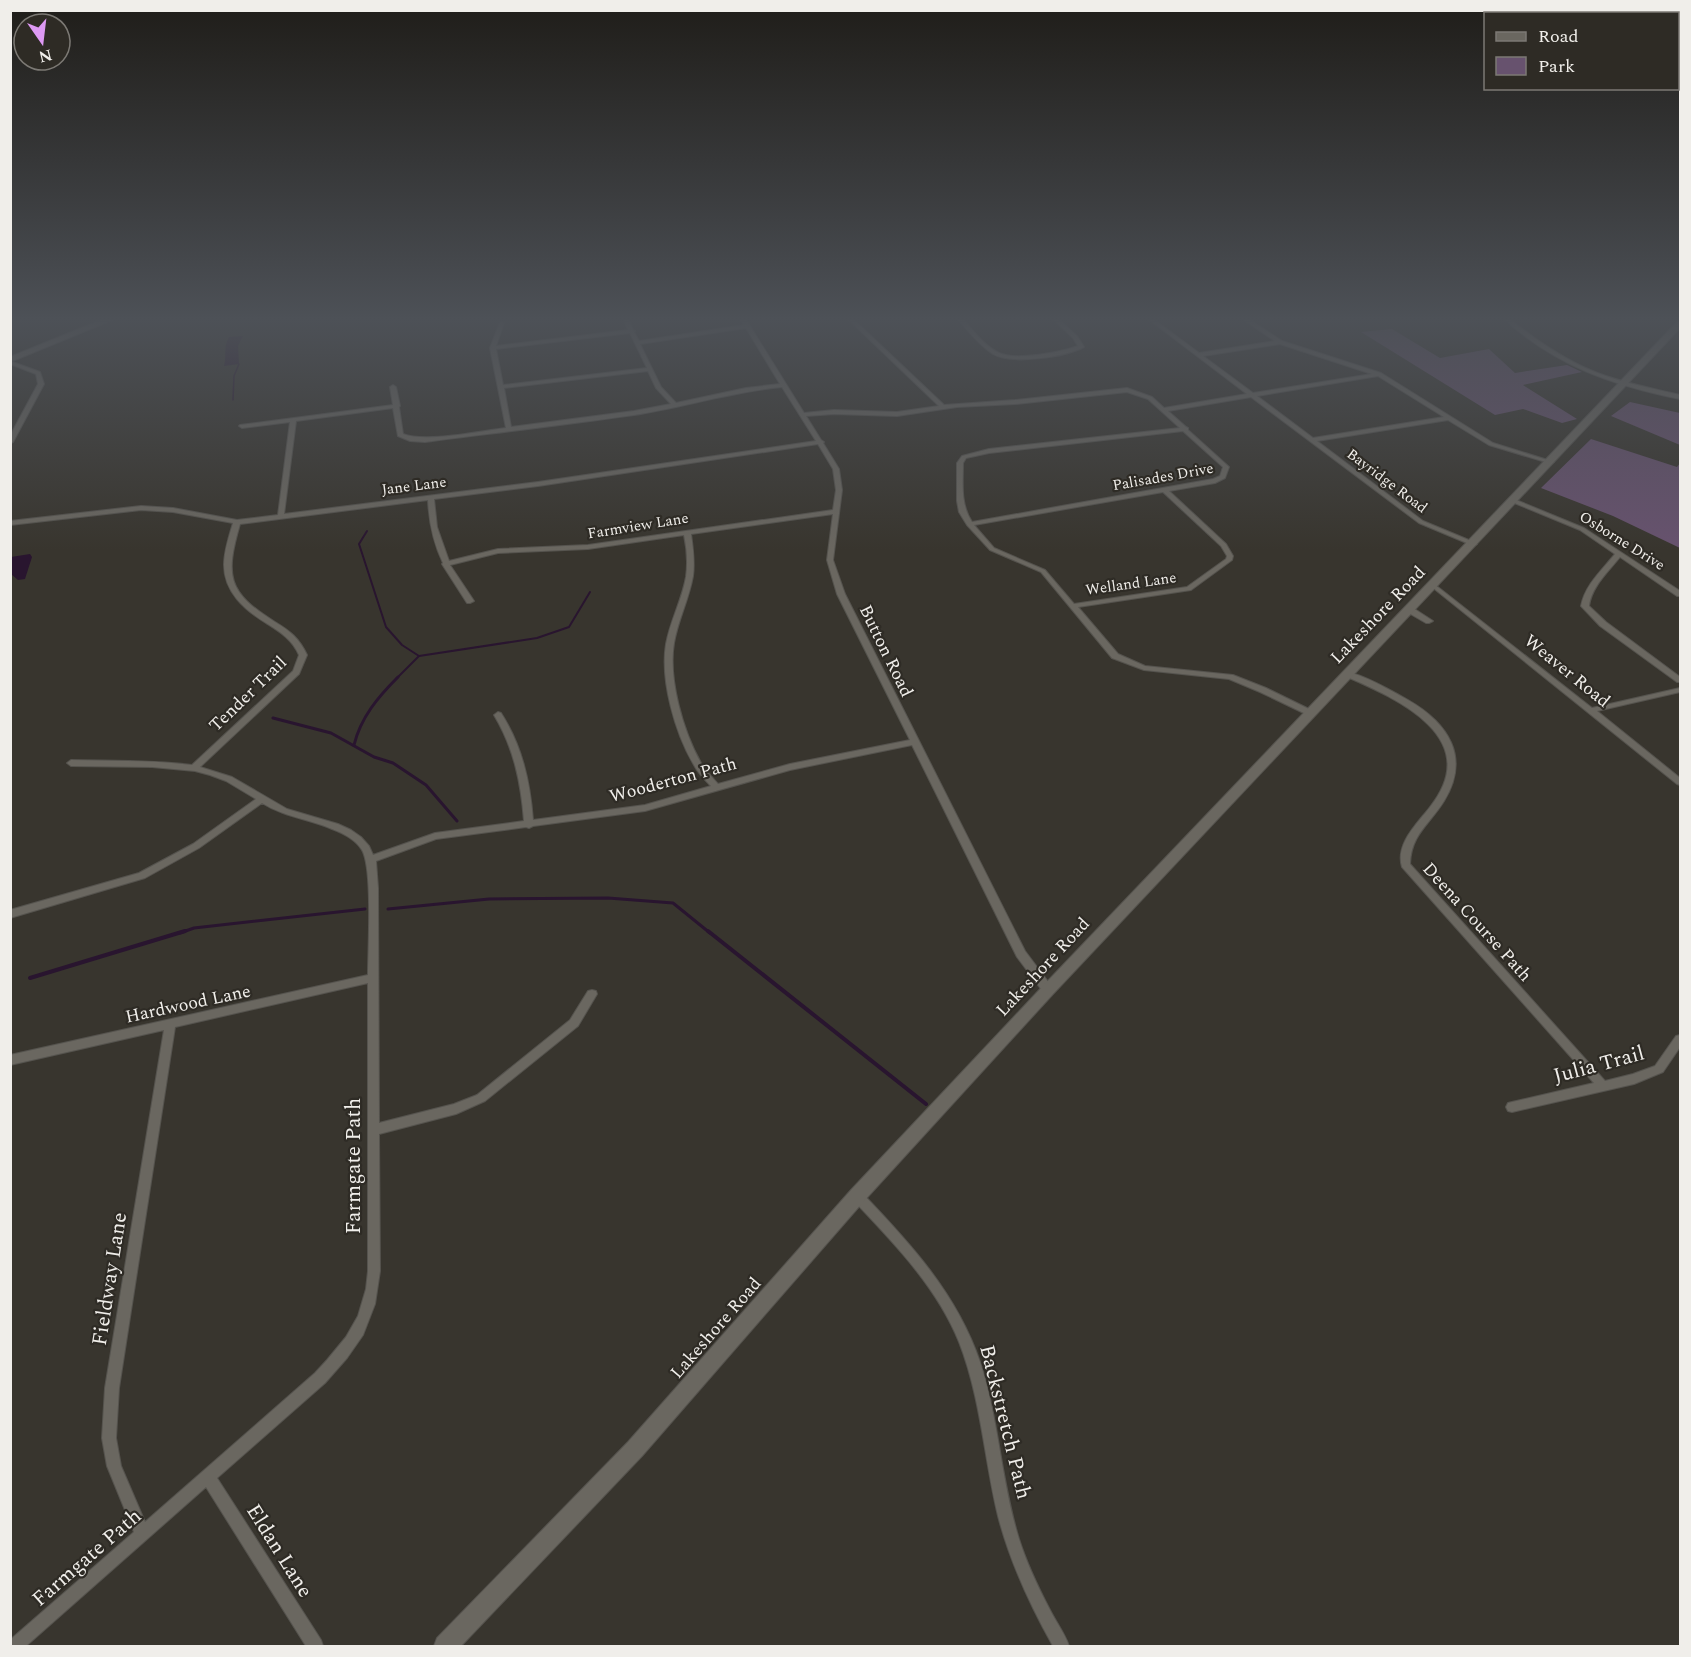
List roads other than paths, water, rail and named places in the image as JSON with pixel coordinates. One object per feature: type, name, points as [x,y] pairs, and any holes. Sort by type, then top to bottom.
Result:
[{"type":"street","points":[[10,442],[34,395]]},
{"type":"street","points":[[395,395],[400,435],[410,439],[425,440],[675,406],[713,395]]},
{"type":"street","points":[[502,395],[509,430]]},
{"type":"street","points":[[666,395],[675,406]]},
{"type":"street","name":"Button Road","points":[[791,395],[821,442],[838,478],[830,560],[834,576],[914,742],[1021,954],[1048,990]]},
{"type":"street","points":[[931,395],[943,407]]},
{"type":"street","name":"Palisades Drive","points":[[804,415],[834,412],[897,414],[943,407],[1066,395]]},
{"type":"street","name":"Palisades Drive","points":[[969,524],[1215,481],[1223,477],[1226,471],[1221,461],[1145,395]]},
{"type":"street","points":[[1163,410],[1246,395]]},
{"type":"street","name":"Bayridge Road","points":[[1255,395],[1421,522],[1474,544]]},
{"type":"street","points":[[1413,395],[1491,444],[1551,462]]},
{"type":"street","name":"Lakeshore Road","points":[[445,1647],[635,1449],[857,1196],[1048,990],[1614,395]]},
{"type":"street","points":[[242,426],[397,406]]},
{"type":"street","points":[[1313,440],[1449,418]]},
{"type":"street","points":[[281,515],[292,419]]},
{"type":"street","points":[[1186,429],[1100,441],[989,451],[964,457],[960,464],[962,512],[969,524],[992,549],[1043,571],[1108,651],[1129,664],[1155,670],[1230,678],[1263,690],[1310,713]]},
{"type":"street","name":"Jane Lane","points":[[10,524],[141,508],[173,510],[237,522],[431,498],[821,442]]},
{"type":"street","name":"Welland Lane","points":[[1073,606],[1189,589],[1229,560],[1224,545],[1164,490]]},
{"type":"street","points":[[431,498],[434,535],[445,564],[470,601]]},
{"type":"street","name":"Osborne Drive","points":[[1514,501],[1574,526],[1680,594]]},
{"type":"street","name":"Farmview Lane","points":[[445,564],[498,551],[588,548],[835,512]]},
{"type":"street","name":"Tender Trail","points":[[193,769],[296,672],[303,655],[298,642],[252,611],[238,597],[230,582],[228,561],[237,522]]},
{"type":"street","points":[[687,532],[692,562],[670,644],[670,679],[689,745],[699,766],[716,787]]},
{"type":"street","points":[[1619,554],[1586,600],[1586,606],[1603,624],[1680,680]]},
{"type":"street","name":"Weaver Road","points":[[1434,586],[1680,782]]},
{"type":"street","points":[[1410,610],[1429,621]]},
{"type":"street","name":"Deena Course Path","points":[[1348,674],[1393,693],[1419,709],[1440,730],[1450,752],[1451,776],[1442,798],[1408,843],[1404,851],[1405,865],[1603,1086]]},
{"type":"street","points":[[1592,710],[1680,690]]},
{"type":"street","points":[[498,715],[510,733],[524,772],[529,825]]},
{"type":"street","name":"Wooderton Path","points":[[371,859],[435,836],[645,808],[790,767],[914,742]]},
{"type":"street","points":[[71,763],[193,769],[229,779],[261,800],[285,812],[323,822],[353,835],[371,859]]},
{"type":"street","points":[[10,914],[77,897],[142,876],[196,846],[261,800]]},
{"type":"street","name":"Farmgate Path","points":[[15,1647],[320,1378],[349,1347],[365,1317],[371,1301],[374,1271],[371,859]]},
{"type":"street","name":"Hardwood Lane","points":[[10,1060],[373,978]]},
{"type":"street","points":[[374,1130],[456,1109],[481,1098],[574,1023],[592,994]]},
{"type":"street","name":"Fieldway Lane","points":[[143,1535],[114,1466],[109,1438],[112,1388],[170,1024]]},
{"type":"street","name":"Julia Trail","points":[[1512,1107],[1603,1086],[1659,1070],[1680,1039]]},
{"type":"street","name":"Backstretch Path","points":[[857,1196],[931,1278],[954,1317],[973,1362],[1011,1537],[1027,1585],[1061,1647]]},
{"type":"street","name":"Eldan Lane","points":[[208,1478],[315,1647]]},
{"type":"waterway","points":[[233,395],[233,400]]},
{"type":"waterway","points":[[367,531],[359,544],[386,627],[402,645],[419,656]]},
{"type":"waterway","points":[[419,656],[537,638],[569,627],[590,592]]},
{"type":"waterway","points":[[398,677],[419,656]]},
{"type":"waterway","points":[[354,745],[361,725],[371,708],[398,677]]},
{"type":"waterway","points":[[273,718],[331,733],[374,757],[393,763],[426,785],[457,821]]},
{"type":"waterway","points":[[388,909],[489,899],[608,898],[673,903],[710,933]]},
{"type":"waterway","points":[[180,933],[194,928],[365,909]]},
{"type":"waterway","points":[[30,978],[185,931]]},
{"type":"waterway","points":[[708,931],[926,1104]]}]
